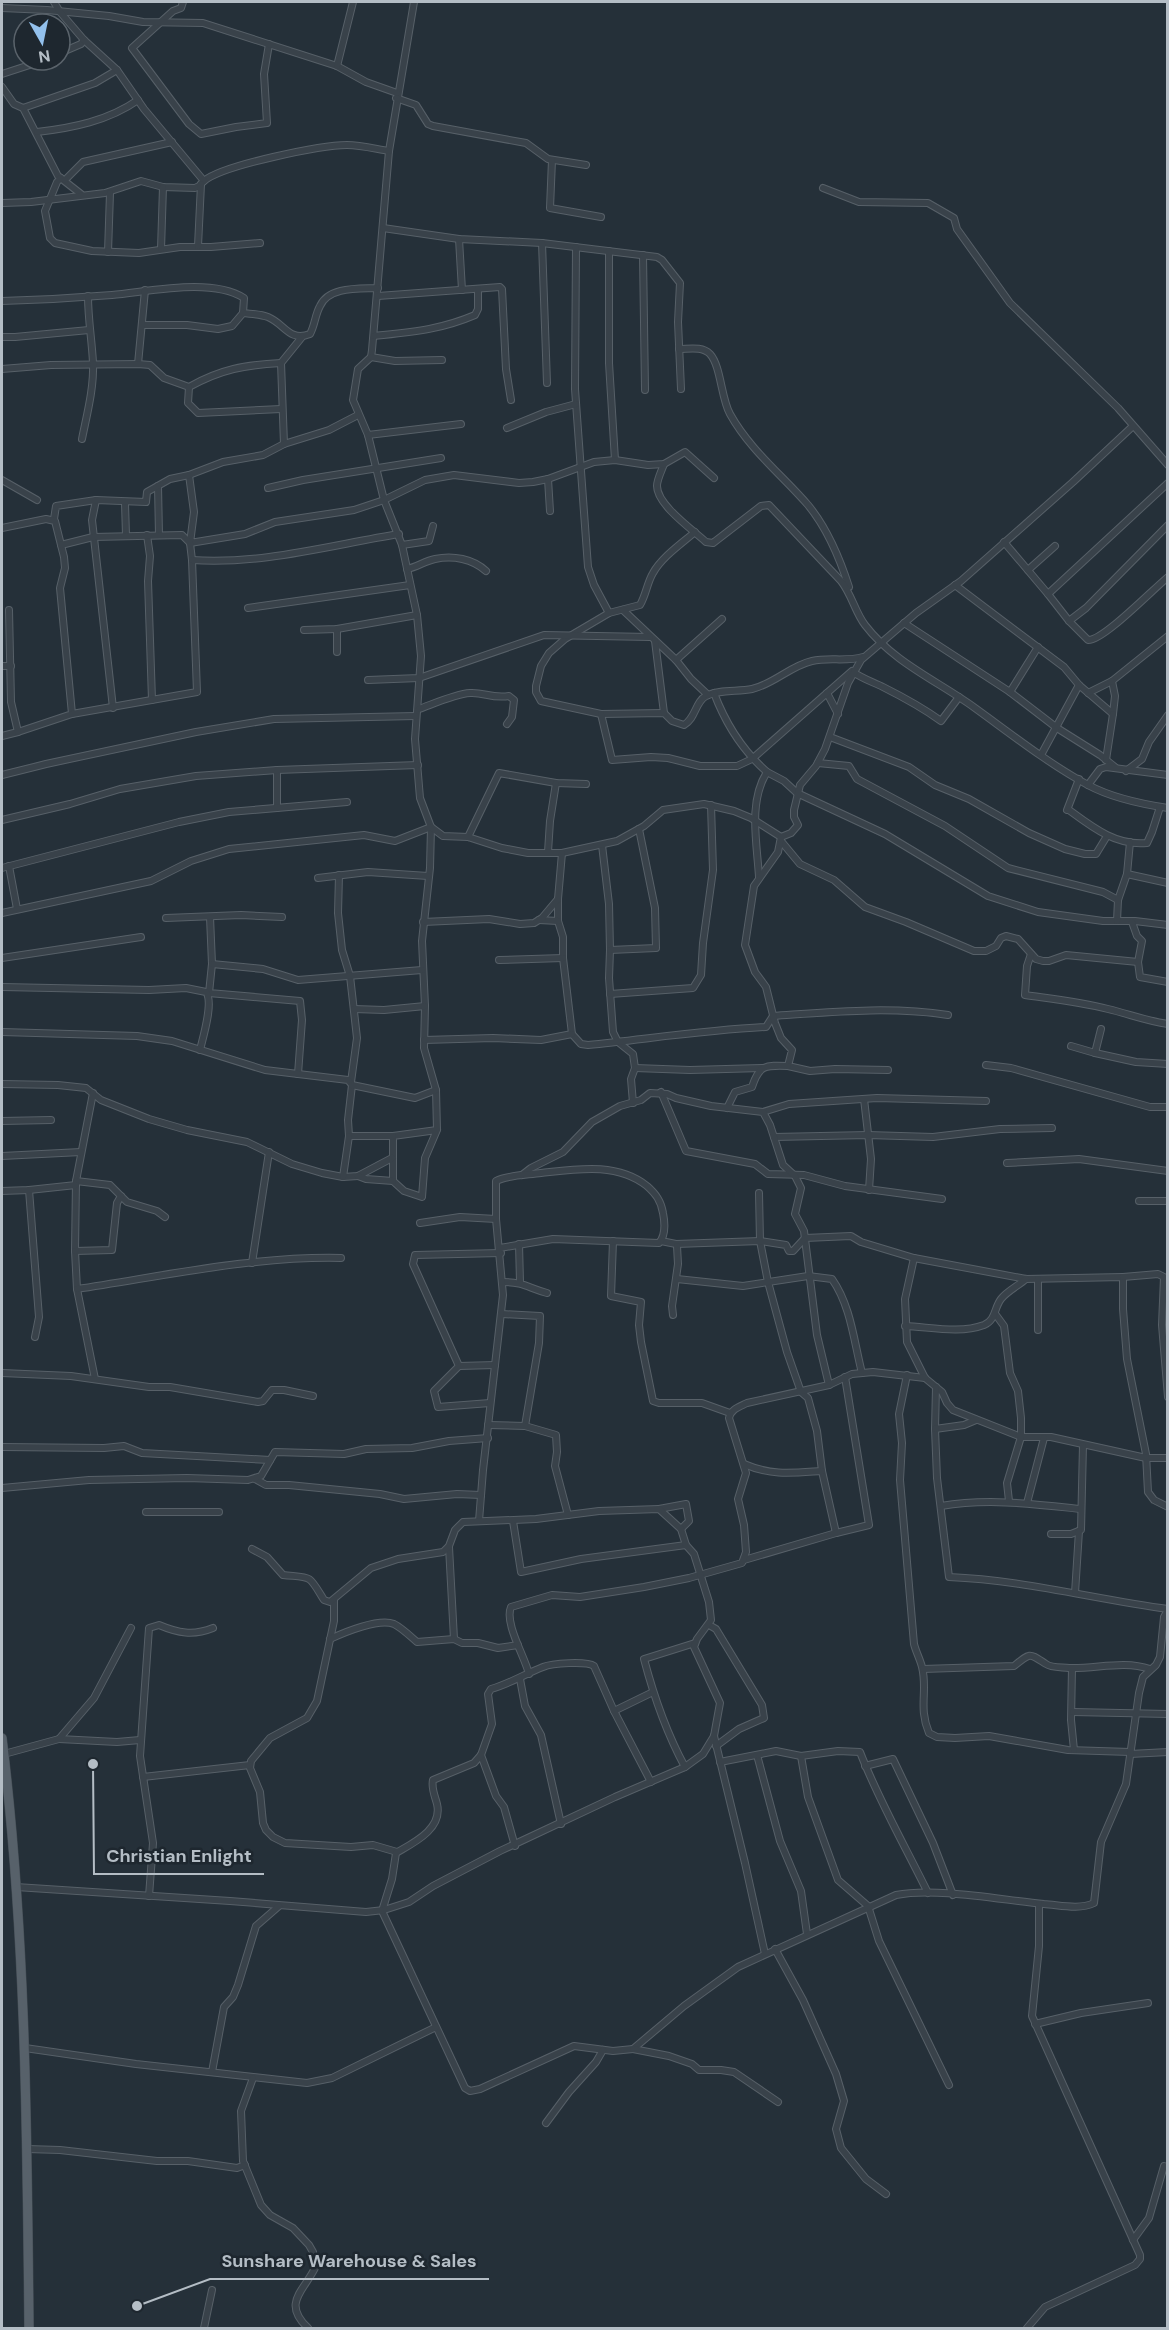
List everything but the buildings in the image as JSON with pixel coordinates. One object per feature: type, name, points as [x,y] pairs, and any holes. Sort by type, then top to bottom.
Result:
[{"type":"main road","points":[[2,1738],[16,1887],[25,2048],[29,2328]]},
{"type":"street","points":[[54,2],[60,12]]},
{"type":"street","points":[[337,66],[353,2]]},
{"type":"street","points":[[371,357],[389,151],[414,2]]},
{"type":"street","points":[[182,5],[132,48],[189,124],[201,134],[267,123],[264,74],[269,44]]},
{"type":"street","points":[[182,5],[182,23]]},
{"type":"street","points":[[2,8],[32,8],[60,12]]},
{"type":"street","points":[[72,13],[143,22],[203,23],[337,66],[416,105],[428,124],[433,126],[526,143],[544,157],[552,160],[586,165]]},
{"type":"street","points":[[72,26],[117,70],[203,183],[198,246]]},
{"type":"street","points":[[72,48],[84,40]]},
{"type":"street","points":[[2,87],[14,105],[23,108],[95,83],[117,70]]},
{"type":"street","points":[[37,132],[116,114],[138,100]]},
{"type":"street","points":[[23,108],[63,179],[78,194]]},
{"type":"street","points":[[172,142],[83,162],[57,182],[46,204],[45,212],[52,241],[74,248],[139,253],[161,249],[260,243]]},
{"type":"street","points":[[2,203],[31,202],[78,194],[110,193],[141,181],[163,187],[196,188],[222,172],[271,157],[348,144],[389,151]]},
{"type":"street","points":[[552,160],[550,208],[601,217]]},
{"type":"street","points":[[161,249],[163,187]]},
{"type":"street","points":[[823,188],[859,202],[927,203],[952,216],[957,229],[1010,303],[1097,386],[1167,465]]},
{"type":"street","points":[[108,252],[110,193]]},
{"type":"street","points":[[383,228],[459,239],[542,243],[652,255],[662,260],[680,280],[681,389]]},
{"type":"street","points":[[459,239],[462,290]]},
{"type":"street","points":[[542,243],[547,383]]},
{"type":"street","points":[[576,247],[574,358],[588,567],[594,585],[609,613]]},
{"type":"street","points":[[609,251],[609,363],[615,460]]},
{"type":"street","points":[[643,255],[645,390]]},
{"type":"street","points":[[378,296],[496,286],[502,290],[506,369],[511,400]]},
{"type":"street","points":[[2,301],[88,296],[166,287],[230,292],[244,298],[243,313],[232,326],[218,328],[143,325]]},
{"type":"street","points":[[284,444],[281,363],[302,337],[310,334],[322,302],[330,295],[343,290],[378,288]]},
{"type":"street","points":[[374,336],[428,330],[450,325],[475,315],[478,309],[478,289]]},
{"type":"street","points":[[138,364],[145,290]]},
{"type":"street","points":[[82,439],[93,365],[88,296]]},
{"type":"street","points":[[243,313],[269,318],[290,333],[302,337]]},
{"type":"street","points":[[2,337],[89,330]]},
{"type":"street","points":[[679,349],[701,349],[711,355],[725,404],[742,435],[809,507],[836,552],[860,617],[881,642],[911,667],[1088,785],[1130,800],[1167,808]]},
{"type":"street","points":[[358,1176],[366,1179],[393,1181],[404,1191],[422,1197],[425,1158],[437,1130],[436,1090],[425,1054],[424,1040],[423,922],[431,827],[420,798],[415,739],[421,656],[417,615],[399,534],[384,500],[368,435],[353,400],[356,375],[360,365],[371,357],[395,361],[442,360]]},
{"type":"street","points":[[189,387],[206,377],[245,365],[281,363]]},
{"type":"street","points":[[2,369],[150,365],[164,378],[189,387]]},
{"type":"street","points":[[189,387],[188,403],[198,412],[281,409]]},
{"type":"street","points":[[507,428],[546,412],[576,405]]},
{"type":"street","points":[[72,714],[60,588],[65,568],[54,519],[56,506],[96,500],[124,503],[146,502],[147,492],[170,479],[189,475],[223,462],[263,455],[284,444],[329,430],[358,415]]},
{"type":"street","points":[[368,435],[462,424]]},
{"type":"street","points":[[788,1066],[792,1050],[781,1038],[772,1016],[766,987],[755,972],[745,945],[752,892],[778,852],[781,839],[798,825],[794,817],[797,793],[800,785],[818,763],[855,670],[863,657],[955,585],[1133,426]]},
{"type":"street","points":[[190,543],[245,534],[275,522],[354,510],[384,500],[425,480],[454,475],[519,483],[548,479],[581,466],[615,460],[648,465],[664,464],[685,452],[714,478]]},
{"type":"street","points":[[268,488],[303,480],[441,458]]},
{"type":"street","points":[[664,464],[657,486],[659,495],[665,504],[706,542],[713,543],[760,506],[769,505],[815,552],[850,593]]},
{"type":"street","points":[[2,736],[72,714],[195,693],[198,690],[190,543],[194,512],[189,475]]},
{"type":"street","points":[[548,479],[550,511]]},
{"type":"street","points":[[2,480],[37,500]]},
{"type":"street","points":[[1048,594],[1167,483]]},
{"type":"street","points":[[158,486],[159,535]]},
{"type":"street","points":[[96,500],[92,520],[93,537],[113,708]]},
{"type":"street","points":[[124,503],[126,535]]},
{"type":"street","points":[[2,528],[54,519]]},
{"type":"street","points":[[1069,621],[1086,608],[1167,525]]},
{"type":"street","points":[[402,545],[429,541],[433,526]]},
{"type":"street","points":[[664,713],[601,714],[541,701],[536,689],[544,659],[561,641],[609,613],[640,605],[652,575],[662,561],[695,532]]},
{"type":"street","points":[[192,560],[215,561],[261,557],[399,534]]},
{"type":"street","points":[[61,545],[93,537],[126,535],[182,536],[190,543]]},
{"type":"street","points":[[147,535],[150,556],[148,581],[152,700]]},
{"type":"street","points":[[1004,542],[1069,621],[1088,640],[1105,634],[1167,577]]},
{"type":"street","points":[[1028,570],[1055,546]]},
{"type":"street","points":[[407,569],[435,559],[447,558],[476,562],[486,571]]},
{"type":"street","points":[[248,608],[410,585]]},
{"type":"street","points":[[955,585],[1064,667],[1079,685],[1113,714]]},
{"type":"street","points":[[9,610],[11,702],[18,732]]},
{"type":"street","points":[[623,610],[676,660],[691,679],[711,694],[724,719],[752,759],[797,793],[885,834],[988,896],[1038,912],[1103,921],[1167,925]]},
{"type":"street","points":[[304,630],[337,629],[417,615]]},
{"type":"street","points":[[676,660],[722,619]]},
{"type":"street","points":[[904,623],[1010,692],[1115,768]]},
{"type":"street","points":[[337,629],[337,652]]},
{"type":"street","points":[[368,680],[419,678],[536,636],[557,634],[653,639]]},
{"type":"street","points":[[1088,693],[1112,681],[1167,636]]},
{"type":"street","points":[[653,639],[664,713],[672,721],[684,725],[690,722],[702,699],[711,694],[755,688],[811,661],[850,660],[863,657]]},
{"type":"street","points":[[1010,692],[1038,647]]},
{"type":"street","points":[[2,666],[10,666]]},
{"type":"street","points":[[855,670],[864,680],[881,686],[941,721],[959,697]]},
{"type":"street","points":[[601,714],[612,760],[668,758],[699,766],[737,766],[752,759],[855,670]]},
{"type":"street","points":[[1106,760],[1115,696],[1112,681]]},
{"type":"street","points":[[1041,754],[1079,685]]},
{"type":"street","points":[[2,775],[164,739],[274,719],[417,712],[471,693],[492,697],[508,696],[514,700],[514,707],[507,724]]},
{"type":"street","points":[[827,693],[838,714]]},
{"type":"street","points":[[1126,771],[1142,759],[1149,742],[1167,715]]},
{"type":"street","points":[[830,737],[909,767],[935,785],[969,799],[1029,833],[1065,849],[1095,854],[1107,836]]},
{"type":"street","points":[[818,763],[849,765],[857,779],[945,826],[1008,868],[1102,892],[1118,900]]},
{"type":"street","points":[[2,820],[70,804],[120,789],[196,776],[278,770],[418,765]]},
{"type":"street","points":[[1088,785],[1100,769],[1106,766],[1126,771],[1167,775]]},
{"type":"street","points":[[277,808],[278,770]]},
{"type":"street","points":[[759,878],[755,813],[761,781],[767,772]]},
{"type":"street","points":[[468,837],[499,773],[556,783],[586,784]]},
{"type":"street","points":[[1079,779],[1066,810],[1107,836],[1130,842],[1146,843],[1150,838],[1160,807]]},
{"type":"street","points":[[548,852],[556,783]]},
{"type":"street","points":[[18,909],[5,867],[179,822],[229,812],[347,802]]},
{"type":"street","points":[[431,827],[443,836],[468,837],[528,853],[562,853],[617,841],[639,829],[663,810],[693,805],[711,806],[734,811],[755,820],[781,839],[800,864],[834,880],[865,907],[974,951],[986,951],[996,946],[1001,938],[1006,936],[1018,939],[1031,954],[1043,961],[1066,955],[1138,962]]},
{"type":"street","points":[[610,994],[693,988],[699,981],[713,870],[711,806]]},
{"type":"street","points":[[2,913],[151,881],[191,861],[229,849],[364,835],[395,841],[431,827]]},
{"type":"street","points":[[610,950],[654,949],[657,943],[655,908],[639,829]]},
{"type":"street","points":[[1117,921],[1118,900],[1127,874],[1130,842]]},
{"type":"street","points":[[602,844],[609,904],[609,978],[613,1032],[618,1042],[633,1054],[635,1068],[631,1079],[633,1103]]},
{"type":"street","points":[[562,853],[558,921],[563,937],[563,958],[567,976],[572,1034],[581,1044],[766,1026],[772,1016]]},
{"type":"street","points":[[318,879],[368,872],[428,876]]},
{"type":"street","points":[[1127,874],[1167,883]]},
{"type":"street","points":[[339,875],[338,913],[342,950],[350,976],[357,1038],[348,1120],[350,1136],[343,1177]]},
{"type":"street","points":[[539,920],[558,899]]},
{"type":"street","points":[[166,918],[282,916]]},
{"type":"street","points":[[200,1050],[207,1025],[212,964],[210,917]]},
{"type":"street","points":[[423,922],[489,919],[520,924],[539,920],[558,921]]},
{"type":"street","points":[[1132,922],[1137,936],[1142,941],[1138,962],[1140,977],[1167,982]]},
{"type":"street","points":[[2,958],[141,937]]},
{"type":"street","points":[[1031,954],[1027,966],[1024,997],[1066,999],[1167,1024]]},
{"type":"street","points":[[499,960],[563,958]]},
{"type":"street","points":[[212,964],[263,969],[298,980],[422,970]]},
{"type":"street","points":[[2,987],[149,990],[186,988],[209,993],[300,1001],[302,1020],[298,1074]]},
{"type":"street","points":[[354,1010],[425,1006]]},
{"type":"street","points":[[772,1016],[852,1010],[926,1012],[948,1015]]},
{"type":"street","points":[[1095,1053],[1101,1029]]},
{"type":"street","points":[[2,1032],[137,1036],[172,1041],[266,1071],[351,1083],[415,1098],[436,1090]]},
{"type":"street","points":[[424,1040],[493,1038],[541,1040],[572,1034]]},
{"type":"street","points":[[1071,1046],[1136,1062],[1167,1064]]},
{"type":"street","points":[[1011,1068],[1012,1060]]},
{"type":"street","points":[[986,1065],[1011,1068],[1150,1107],[1167,1107]]},
{"type":"street","points":[[635,1068],[690,1070],[788,1066],[810,1071],[888,1070]]},
{"type":"street","points":[[728,1108],[735,1092],[752,1087],[756,1074],[762,1068]]},
{"type":"street","points":[[2,1084],[86,1088],[101,1100],[149,1119],[187,1130],[247,1142],[292,1164],[343,1177],[358,1176],[392,1158]]},
{"type":"street","points":[[662,1092],[686,1152],[754,1164],[768,1174],[792,1174],[869,1190],[942,1199]]},
{"type":"street","points":[[521,1175],[563,1152],[591,1122],[650,1093],[662,1092],[711,1106],[763,1112],[789,1104],[864,1100],[921,1098],[986,1101]]},
{"type":"street","points":[[93,1093],[76,1183],[75,1251],[77,1289],[95,1379]]},
{"type":"street","points":[[864,1100],[871,1159],[869,1190]]},
{"type":"street","points":[[763,1112],[783,1165],[801,1188],[795,1214],[804,1231],[817,1335],[829,1384]]},
{"type":"street","points":[[2,1121],[51,1120]]},
{"type":"street","points":[[774,1137],[868,1135],[933,1137],[1000,1129],[1052,1128]]},
{"type":"street","points":[[350,1136],[393,1136],[437,1130]]},
{"type":"street","points":[[393,1136],[393,1181]]},
{"type":"street","points":[[2,1155],[81,1152]]},
{"type":"street","points":[[252,1263],[269,1152]]},
{"type":"street","points":[[1007,1163],[1079,1159],[1167,1171]]},
{"type":"street","points":[[479,1521],[490,1403],[502,1314],[496,1181],[521,1175],[570,1169],[614,1170],[629,1175],[642,1183],[658,1198],[664,1219],[661,1241]]},
{"type":"street","points":[[2,1191],[29,1190],[76,1183],[110,1185],[127,1202],[157,1211],[165,1217]]},
{"type":"street","points":[[29,1190],[39,1317],[35,1337]]},
{"type":"street","points":[[759,1193],[760,1241],[768,1282],[787,1352],[801,1392],[808,1398],[817,1431],[822,1471],[836,1533]]},
{"type":"street","points":[[75,1251],[112,1250],[117,1203],[122,1196]]},
{"type":"street","points":[[1139,1201],[1167,1201]]},
{"type":"street","points":[[420,1223],[460,1217],[496,1219]]},
{"type":"street","points":[[459,1366],[413,1264],[415,1255],[500,1251],[519,1244],[553,1239],[654,1243],[661,1241],[676,1244],[760,1241],[786,1245],[789,1251],[793,1251],[805,1238],[851,1236],[861,1242],[914,1258],[1026,1279],[1158,1274],[1166,1277],[1162,1325],[1167,1397]]},
{"type":"street","points":[[614,1241],[611,1296],[641,1302],[639,1325],[652,1401],[702,1404],[730,1413],[747,1403],[801,1392],[862,1373],[873,1372],[925,1378]]},
{"type":"street","points":[[519,1244],[520,1282]]},
{"type":"street","points":[[674,1315],[672,1306],[678,1279],[677,1246]]},
{"type":"street","points":[[77,1289],[252,1263],[307,1257],[341,1258]]},
{"type":"street","points":[[914,1258],[905,1299],[907,1342],[925,1378],[942,1392],[953,1410],[1021,1437],[1051,1437],[1146,1458],[1167,1458]]},
{"type":"street","points":[[678,1279],[743,1286],[808,1276],[832,1279],[840,1290],[849,1316],[862,1373]]},
{"type":"street","points":[[1123,1277],[1127,1359],[1146,1458],[1146,1483],[1149,1496],[1167,1508]]},
{"type":"street","points":[[905,1326],[957,1329],[985,1324],[996,1315],[998,1304],[1003,1297],[1026,1279]]},
{"type":"street","points":[[1038,1279],[1038,1330]]},
{"type":"street","points":[[502,1282],[520,1282],[547,1293]]},
{"type":"street","points":[[502,1314],[540,1316],[539,1343],[525,1426]]},
{"type":"street","points":[[996,1315],[1004,1326],[1010,1373],[1018,1391],[1021,1437],[1007,1483],[1008,1501]]},
{"type":"street","points":[[490,1403],[438,1407],[434,1391],[459,1366],[495,1365]]},
{"type":"street","points":[[2,1373],[170,1387],[258,1402],[263,1401],[272,1390],[313,1396]]},
{"type":"street","points":[[907,1375],[899,1414],[902,1443],[900,1480],[914,1644],[922,1670],[923,1712],[929,1734],[955,1738],[989,1736],[1032,1745],[1074,1750],[1167,1752]]},
{"type":"street","points":[[744,1560],[870,1524],[846,1377]]},
{"type":"street","points":[[633,2049],[709,1987],[738,1967],[896,1895],[909,1892],[1039,1904],[1087,1906],[1094,1903],[1101,1842],[1126,1784],[1135,1713],[1143,1677],[1156,1665],[1160,1657],[1164,1617],[1167,1609],[1113,1602],[992,1579],[949,1577],[935,1429],[936,1387]]},
{"type":"street","points":[[529,1674],[518,1645],[509,1610],[518,1603],[552,1595],[580,1597],[644,1587],[740,1565],[744,1560],[746,1552],[744,1525],[738,1499],[745,1479],[744,1464],[729,1419],[730,1413]]},
{"type":"street","points":[[935,1429],[964,1425],[976,1420]]},
{"type":"street","points":[[488,1425],[525,1426],[556,1435],[555,1466],[568,1515]]},
{"type":"street","points":[[2,1488],[88,1480],[187,1478],[248,1480],[261,1476],[275,1452],[344,1454],[366,1449],[412,1448],[424,1444],[488,1438]]},
{"type":"street","points":[[1027,1503],[1044,1438]]},
{"type":"street","points":[[1074,1593],[1082,1509],[1083,1445]]},
{"type":"street","points":[[2,1447],[104,1448],[124,1446],[142,1453],[270,1460]]},
{"type":"street","points":[[744,1464],[762,1472],[822,1471]]},
{"type":"street","points":[[255,1479],[266,1485],[289,1485],[404,1498],[457,1494],[481,1495]]},
{"type":"street","points":[[941,1506],[962,1502],[1008,1501],[1082,1509]]},
{"type":"street","points":[[252,1549],[267,1557],[283,1575],[298,1575],[312,1580],[324,1600],[330,1602],[371,1568],[398,1559],[443,1552],[449,1546],[459,1525],[479,1521],[513,1521],[599,1511],[659,1509],[686,1504],[689,1521],[681,1529]]},
{"type":"street","points":[[659,1509],[681,1529],[687,1545],[694,1554],[712,1615],[709,1625],[695,1643],[644,1659],[652,1692],[667,1733],[685,1767]]},
{"type":"street","points":[[146,1512],[219,1512]]},
{"type":"street","points":[[513,1521],[521,1572],[581,1559],[687,1545]]},
{"type":"street","points":[[1051,1534],[1079,1531]]},
{"type":"street","points":[[449,1546],[454,1640]]},
{"type":"street","points":[[143,1777],[250,1765],[270,1738],[301,1722],[317,1701],[334,1621],[334,1600]]},
{"type":"street","points":[[330,1639],[354,1629],[383,1623],[393,1624],[417,1642],[454,1640],[498,1648],[518,1645]]},
{"type":"street","points":[[148,1896],[153,1843],[140,1740],[147,1676],[149,1628],[154,1624],[170,1631],[185,1633],[213,1628]]},
{"type":"street","points":[[709,1625],[716,1629],[762,1705],[764,1718],[740,1729],[716,1746]]},
{"type":"street","points":[[59,1739],[94,1698],[131,1628]]},
{"type":"street","points":[[16,1887],[366,1912],[409,1902],[433,1886],[615,1797],[685,1767],[703,1754],[714,1736],[720,1703],[694,1647],[695,1643]]},
{"type":"street","points":[[922,1670],[1014,1666],[1024,1658],[1033,1655],[1047,1665],[1072,1668],[1112,1664],[1138,1665],[1150,1669]]},
{"type":"street","points":[[250,1765],[260,1792],[263,1823],[266,1830],[279,1841],[351,1847],[373,1845],[397,1852],[417,1842],[429,1831],[437,1818],[438,1806],[433,1780],[474,1763],[481,1755],[492,1724],[489,1692],[546,1665],[592,1664],[651,1782]]},
{"type":"street","points":[[1072,1668],[1073,1712],[1071,1720],[1074,1750]]},
{"type":"street","points":[[520,1679],[525,1706],[544,1745],[561,1824]]},
{"type":"street","points":[[614,1711],[652,1692]]},
{"type":"street","points":[[1073,1712],[1167,1714]]},
{"type":"street","points":[[714,1736],[765,1954]]},
{"type":"street","points":[[3,1754],[59,1739],[117,1742],[140,1740]]},
{"type":"street","points":[[720,1762],[776,1751],[801,1756],[838,1751],[860,1752],[880,1802],[928,1893]]},
{"type":"street","points":[[481,1755],[496,1796],[504,1807],[515,1846]]},
{"type":"street","points":[[757,1755],[780,1841],[801,1890],[807,1934]]},
{"type":"street","points":[[801,1756],[808,1797],[838,1880],[868,1906],[879,1941],[950,2085]]},
{"type":"street","points":[[865,1766],[893,1759],[933,1843],[953,1895]]},
{"type":"street","points":[[397,1852],[392,1879],[382,1910],[465,2088],[470,2091],[480,2089],[574,2046],[603,2050],[633,2049],[669,2056],[692,2064],[699,2070],[734,2072],[778,2102]]},
{"type":"street","points":[[1027,2328],[1045,2307],[1138,2262],[1140,2255],[1035,2024],[1031,2008],[1039,1946],[1039,1904]]},
{"type":"street","points":[[212,2072],[224,2007],[233,1997],[238,1985],[256,1926],[279,1905]]},
{"type":"street","points":[[775,1949],[803,2000],[836,2074],[844,2101],[836,2129],[841,2148],[866,2179],[886,2194]]},
{"type":"street","points":[[1035,2024],[1081,2013],[1148,2003]]},
{"type":"street","points":[[25,2048],[299,2084],[320,2082],[436,2027]]},
{"type":"street","points":[[546,2124],[603,2050]]},
{"type":"street","points":[[254,2078],[241,2111],[242,2156],[261,2205],[270,2215],[293,2228],[313,2252],[315,2268],[301,2288],[295,2310],[299,2320],[308,2328]]},
{"type":"street","points":[[27,2149],[93,2153],[237,2168],[245,2165]]},
{"type":"street","points":[[1133,2240],[1149,2218],[1164,2166]]},
{"type":"street","points":[[204,2328],[212,2290]]},
{"type":"place","name":"Christian Enlight","points":[[93,1764]]},
{"type":"place","name":"Sunshare Warehouse & Sales","points":[[137,2306]]}]
